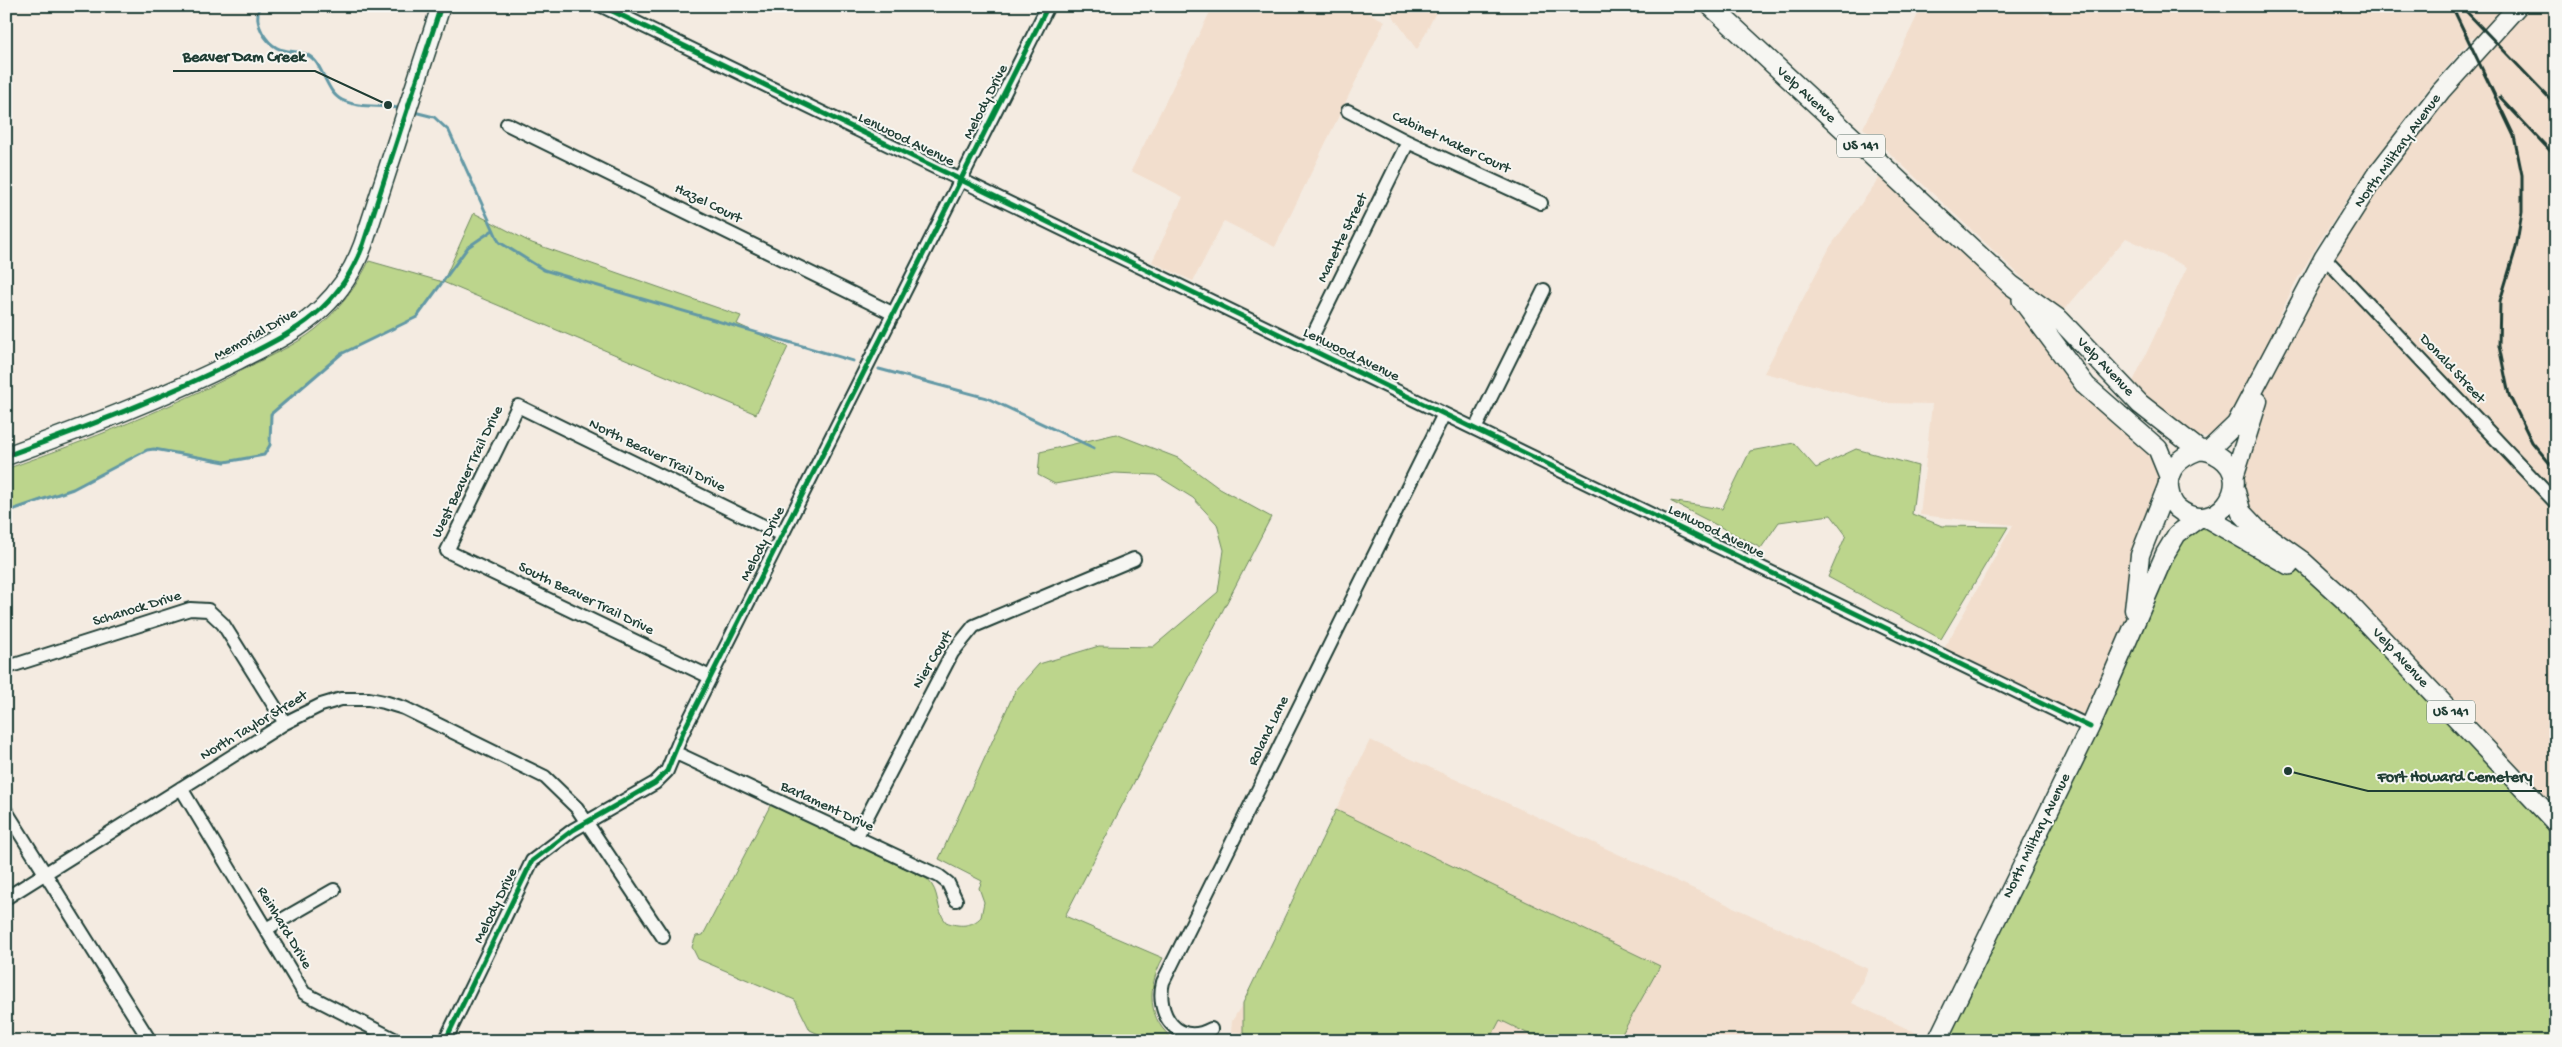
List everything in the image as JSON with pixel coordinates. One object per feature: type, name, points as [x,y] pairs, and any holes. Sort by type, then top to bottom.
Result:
[{"type":"main road","name":"Velp Avenue","points":[[1711,6],[2010,285],[2060,320],[2140,404],[2204,450]]},
{"type":"main road","name":"Velp Avenue","points":[[2010,285],[2086,386],[2158,449],[2168,480]]},
{"type":"main road","points":[[2204,450],[2224,460],[2234,483],[2224,508],[2203,519],[2186,514],[2175,506],[2169,496],[2168,480],[2177,462],[2204,450]]},
{"type":"main road","name":"Velp Avenue","points":[[2234,483],[2241,512],[2257,529],[2302,561],[2347,602],[2556,823]]},
{"type":"main road","name":"Velp Avenue","points":[[2203,519],[2297,569],[2347,602]]},
{"type":"street","name":"Memorial Drive","points":[[6,456],[164,397],[284,336],[311,318],[338,291],[360,252],[441,6]]},
{"type":"street","name":"Lenwood Avenue","points":[[602,6],[2090,727]]},
{"type":"street","name":"Melody Drive","points":[[445,1041],[532,861],[586,822],[655,783],[667,771],[674,752],[710,677],[1048,6]]},
{"type":"street","name":"North Military Avenue","points":[[2204,450],[2236,424],[2270,363],[2324,257],[2376,175],[2441,91],[2518,6]]},
{"type":"street","name":"Cabinet Maker Court","points":[[1348,111],[1408,142],[1540,203]]},
{"type":"street","name":"Hazel Court","points":[[507,124],[894,314]]},
{"type":"street","name":"Manette Street","points":[[1306,348],[1408,142]]},
{"type":"street","name":"Donald Street","points":[[2324,257],[2556,504]]},
{"type":"street","points":[[1475,429],[1544,290]]},
{"type":"street","name":"North Military Avenue","points":[[2234,483],[2270,363]]},
{"type":"street","name":"North Beaver Trail Drive","points":[[518,406],[782,535]]},
{"type":"street","name":"West Beaver Trail Drive","points":[[447,551],[518,406]]},
{"type":"street","name":"Roland Lane","points":[[1211,1029],[1196,1034],[1186,1033],[1174,1027],[1162,1012],[1160,995],[1163,982],[1444,414]]},
{"type":"street","name":"North Military Avenue","points":[[2132,628],[2140,555],[2168,480]]},
{"type":"street","name":"North Military Avenue","points":[[1937,1041],[2090,727],[2132,628],[2173,541],[2177,534],[2203,519]]},
{"type":"street","name":"South Beaver Trail Drive","points":[[447,551],[710,677]]},
{"type":"street","name":"Nier Court","points":[[856,838],[952,653],[974,626],[1134,559]]},
{"type":"street","name":"Schanock Drive","points":[[6,672],[8,667],[190,608],[208,610],[223,624],[285,723]]},
{"type":"street","name":"North Taylor Street","points":[[6,898],[285,723],[321,705],[341,699],[369,699],[404,708],[545,777],[577,808],[663,937]]},
{"type":"street","name":"Barlament Drive","points":[[674,752],[944,878],[956,900]]},
{"type":"street","name":"Reinhard Drive","points":[[182,788],[304,993],[398,1041]]},
{"type":"street","points":[[6,811],[150,1041]]},
{"type":"street","points":[[266,929],[334,890]]},
{"type":"shaded area","points":[[1213,6],[1354,6],[1385,21],[1275,247],[1224,221],[1193,281],[1152,262],[1183,197],[1131,171]]},
{"type":"shaded area","points":[[1392,6],[1439,6],[1417,50],[1390,12]]},
{"type":"shaded area","points":[[1922,6],[2027,6],[2048,15],[2052,6],[2556,6],[2556,823],[2257,529],[2235,490],[2270,363],[2324,257],[2483,46],[2473,37],[2425,93],[2362,177],[2321,239],[2295,283],[2231,421],[2211,436],[2196,437],[2131,386],[2187,267],[2126,238],[2061,314],[1863,128]]},
{"type":"shaded area","points":[[1886,169],[2011,285],[2086,386],[2158,449],[2169,476],[2140,555],[2132,628],[2090,727],[1941,654],[2013,525],[1920,515],[1932,404],[1885,403],[1764,373],[1830,247]]},
{"type":"shaded area","points":[[1370,740],[1868,969],[1852,1003],[1923,1036],[1921,1041],[1258,1041],[1243,1033],[1231,1032],[1232,1021],[1243,1003]]},
{"type":"green space","points":[[474,213],[532,243],[741,316],[737,324],[788,347],[756,414],[443,282]]},
{"type":"green space","points":[[369,261],[443,282],[417,317],[341,354],[271,414],[270,445],[264,455],[225,462],[154,449],[147,450],[73,489],[6,512],[6,469],[158,411],[291,345],[316,329],[332,314],[353,289]]},
{"type":"green space","points":[[1116,434],[1178,458],[1220,489],[1271,517],[1065,916],[1163,958],[1154,980],[1152,1003],[1159,1023],[1166,1033],[1176,1041],[833,1041],[810,1030],[795,1000],[698,959],[692,947],[696,936],[703,935],[771,804],[927,879],[934,889],[940,912],[946,922],[965,925],[974,923],[981,917],[984,902],[979,888],[982,881],[939,859],[1015,691],[1039,664],[1099,646],[1153,647],[1218,592],[1224,550],[1217,524],[1193,498],[1156,475],[1115,473],[1055,484],[1038,475],[1040,452]]},
{"type":"green space","points":[[1794,443],[1816,468],[1856,449],[1918,466],[1912,514],[1942,526],[2008,527],[1941,639],[1828,577],[1846,535],[1831,515],[1779,522],[1761,548],[1670,501],[1722,509],[1750,451]]},
{"type":"green space","points":[[2198,519],[2297,569],[2347,602],[2556,823],[2556,1041],[1937,1041],[2165,554]]},
{"type":"green space","points":[[1336,810],[1660,966],[1618,1041],[1543,1041],[1500,1020],[1489,1041],[1258,1041],[1243,1033],[1243,1003]]},
{"type":"waterway","points":[[259,6],[258,22],[262,32],[269,41],[275,47],[282,50],[310,56],[316,62],[337,97],[349,103],[403,109]]},
{"type":"waterway","points":[[414,112],[434,117],[449,131],[499,242],[544,270],[853,361]]},
{"type":"waterway","points":[[6,512],[73,489],[147,450],[154,449],[225,462],[264,455],[270,445],[271,414],[341,354],[417,317],[468,247],[493,230]]},
{"type":"waterway","points":[[879,369],[987,398],[1094,448]]},
{"type":"railway","points":[[2452,6],[2514,136],[2522,175],[2522,212],[2516,248],[2500,301],[2499,346],[2509,395],[2532,442],[2556,471]]},
{"type":"railway","points":[[2461,6],[2556,105]]},
{"type":"railway","points":[[2500,97],[2556,157]]},
{"type":"cycle path","points":[[6,456],[124,411],[210,374],[293,331],[329,301],[346,279],[363,245],[441,6]]},
{"type":"cycle path","points":[[602,6],[2090,727]]},
{"type":"cycle path","points":[[445,1041],[532,861],[573,830],[655,783],[667,771],[683,732],[1048,6]]},
{"type":"place","name":"Beaver Dam Creek","points":[[388,105]]},
{"type":"place","name":"Fort Howard Cemetery","points":[[2288,771]]}]
